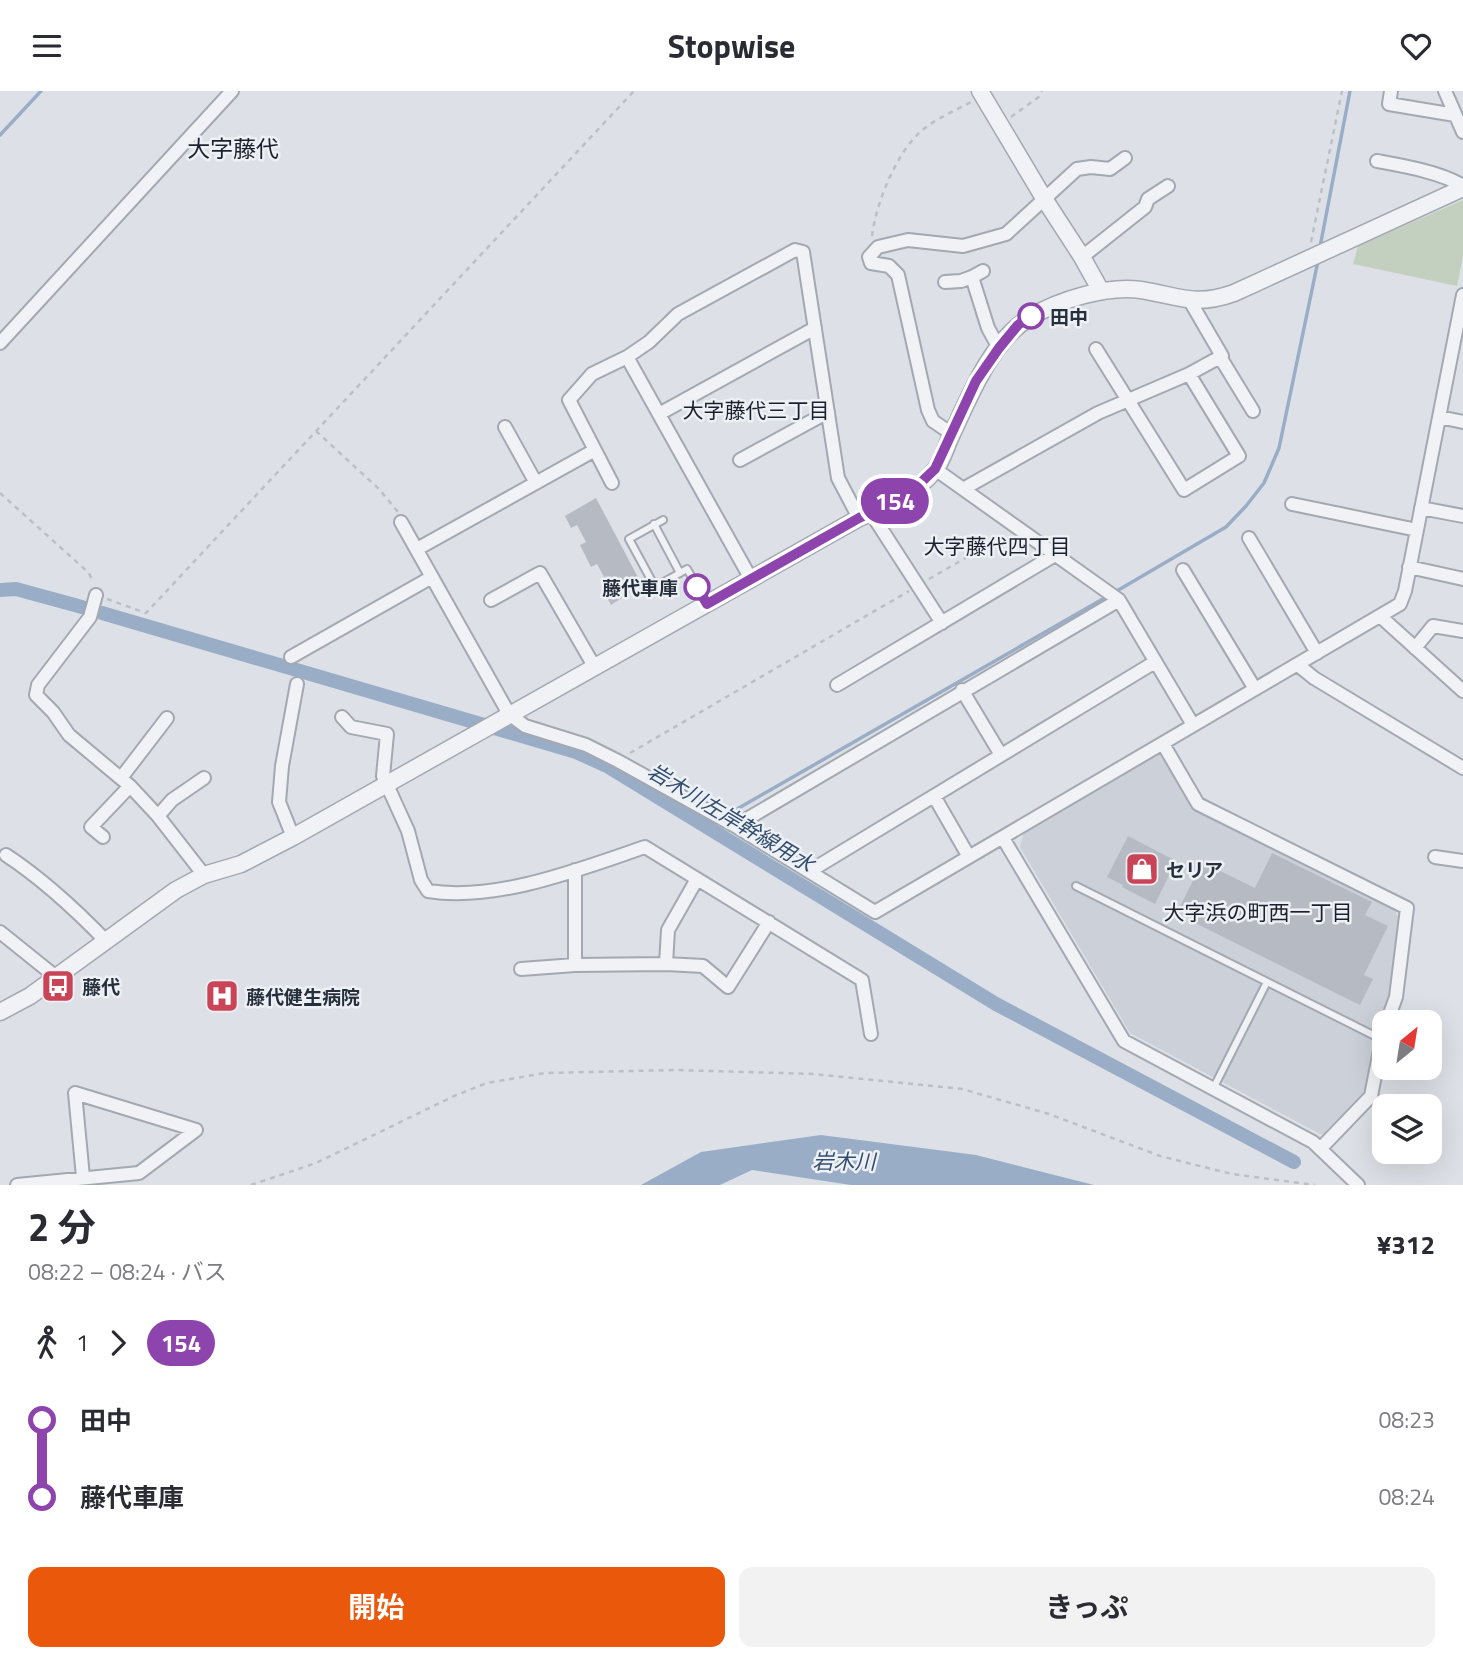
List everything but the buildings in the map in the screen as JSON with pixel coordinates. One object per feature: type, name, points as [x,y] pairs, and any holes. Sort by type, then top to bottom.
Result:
[{"type":"street","points":[[0,343],[232,91]]},
{"type":"street","points":[[1391,91],[1389,104],[1455,115]]},
{"type":"street","points":[[1445,91],[1463,132]]},
{"type":"street","points":[[981,93],[1101,291]]},
{"type":"street","points":[[952,434],[933,421],[928,410],[898,275],[889,266],[871,264],[869,257],[878,247],[908,240],[963,246],[1006,234],[1077,169],[1110,169],[1125,158]]},
{"type":"street","points":[[1377,161],[1414,167],[1425,173],[1451,179],[1463,187]]},
{"type":"street","points":[[1082,257],[1145,207],[1148,199],[1168,185]]},
{"type":"street","points":[[0,1012],[30,996],[176,890],[204,875],[241,864],[293,837],[594,666],[911,492],[935,469],[976,381],[1018,325],[1031,316],[1101,291],[1120,289],[1140,290],[1190,301],[1213,300],[1234,293],[1463,187]]},
{"type":"street","points":[[612,482],[569,400],[592,374],[627,357],[649,342],[678,314],[795,250],[803,252],[838,478],[942,623]]},
{"type":"street","points":[[945,282],[961,281],[977,274],[988,328],[999,348]]},
{"type":"street","points":[[401,522],[509,714],[525,726],[586,745],[618,761],[735,826],[875,912],[1400,604],[1439,417],[1459,342],[1463,295]]},
{"type":"street","points":[[1190,301],[1253,411]]},
{"type":"street","points":[[659,414],[815,328]]},
{"type":"street","points":[[1096,349],[1184,489],[1239,456],[1189,374]]},
{"type":"street","points":[[627,357],[751,579]]},
{"type":"street","points":[[963,489],[1098,413],[1189,374],[1220,357]]},
{"type":"street","points":[[740,460],[828,412]]},
{"type":"street","points":[[1439,417],[1463,422]]},
{"type":"street","points":[[523,432],[508,433],[536,483]]},
{"type":"street","points":[[417,549],[595,450]]},
{"type":"street","points":[[935,469],[1113,596],[1193,725]]},
{"type":"street","points":[[1292,504],[1417,530]]},
{"type":"street","points":[[1421,508],[1463,516]]},
{"type":"street","points":[[1249,538],[1317,653]]},
{"type":"street","points":[[837,685],[1055,555]]},
{"type":"street","points":[[1409,567],[1463,579]]},
{"type":"street","points":[[1183,570],[1255,689]]},
{"type":"street","points":[[491,600],[540,573],[594,666]]},
{"type":"street","points":[[291,657],[432,577]]},
{"type":"street","points":[[96,595],[89,617],[38,685],[36,695],[53,712],[69,735],[126,782],[158,816],[204,875]]},
{"type":"street","points":[[735,826],[962,691],[1113,596]]},
{"type":"street","points":[[1380,616],[1463,691]]},
{"type":"street","points":[[1415,648],[1433,626],[1463,631]]},
{"type":"street","points":[[810,871],[1155,663]]},
{"type":"street","points":[[1298,665],[1314,678],[1463,768]]},
{"type":"street","points":[[293,837],[279,802],[282,766],[297,684]]},
{"type":"street","points":[[962,691],[1001,755]]},
{"type":"street","points":[[342,717],[351,727],[387,734],[383,776],[408,831],[421,880],[428,891],[448,894],[481,892],[575,870],[645,847],[862,980],[871,1034]]},
{"type":"street","points":[[103,837],[91,827],[126,782],[167,718]]},
{"type":"street","points":[[1166,749],[1198,804],[1408,908],[1396,997],[1391,1010]]},
{"type":"street","points":[[158,816],[172,800],[204,778]]},
{"type":"street","points":[[934,796],[969,857]]},
{"type":"street","points":[[1003,838],[1124,1041],[1313,1142],[1358,1185]]},
{"type":"street","points":[[6,855],[36,874],[69,902],[106,941]]},
{"type":"street","points":[[1435,857],[1463,861]]},
{"type":"street","points":[[575,870],[575,965]]},
{"type":"street","points":[[666,964],[668,930],[697,879]]},
{"type":"street","points":[[521,969],[575,965],[703,966],[728,987],[769,922]]},
{"type":"street","points":[[0,932],[56,977]]},
{"type":"street","points":[[1320,1149],[1371,1096],[1374,1080]]},
{"type":"street","points":[[17,1185],[139,1173],[196,1130],[75,1093],[83,1177]]},
{"type":"lane","points":[[663,520],[629,539],[655,587],[687,569],[707,604]]},
{"type":"lane","points":[[654,524],[680,573]]},
{"type":"lane","points":[[1076,885],[1267,982],[1372,1030]]},
{"type":"lane","points":[[1213,1089],[1267,982]]},
{"type":"path","points":[[0,493],[89,573],[96,595],[146,613],[634,91]]},
{"type":"path","points":[[1000,125],[1040,96],[1042,91]]},
{"type":"path","points":[[1318,253],[1310,247],[1342,91]]},
{"type":"path","points":[[869,257],[874,222],[882,194],[902,156],[919,133],[981,93]]},
{"type":"path","points":[[316,431],[379,489],[399,514],[401,522]]},
{"type":"path","points":[[618,761],[1017,528]]},
{"type":"path","points":[[251,1185],[316,1163],[454,1096],[487,1083],[545,1073],[676,1070],[814,1074],[962,1089],[1049,1114],[1160,1156],[1233,1174],[1315,1185]]},
{"type":"shaded area","points":[[1159,753],[1193,808],[1393,907],[1399,919],[1390,993],[1386,1010],[1372,1010],[1372,1062],[1364,1092],[1322,1135],[1130,1033],[1020,847],[1024,831]]},
{"type":"green space","points":[[1463,200],[1463,256],[1457,286],[1353,264],[1358,246]]},
{"type":"water","name":"岩木川","points":[[821,1135],[976,1155],[1094,1185],[851,1185],[752,1170],[720,1185],[641,1185],[701,1152]]},
{"type":"waterway","points":[[0,135],[41,91]]},
{"type":"waterway","points":[[1320,247],[1350,91]]},
{"type":"waterway","points":[[1115,592],[1226,527],[1264,483],[1279,448],[1318,261]]},
{"type":"waterway","name":"岩木川左岸幹線用水","points":[[0,590],[16,589],[82,607]]},
{"type":"waterway","points":[[725,816],[1108,596]]},
{"type":"waterway","name":"岩木川左岸幹線用水","points":[[102,613],[576,752],[607,766],[996,1004],[1294,1162]]},
{"type":"bus line","name":"154","points":[[697,587],[707,604],[859,518],[911,492],[935,469],[976,381],[1018,325],[1031,316]]},
{"type":"place","name":"田中","points":[[1031,316]]},
{"type":"place","name":"藤代車庫","points":[[697,587]]},
{"type":"place","name":"セリア","points":[[1142,869]]},
{"type":"place","name":"藤代","points":[[58,986]]},
{"type":"place","name":"藤代健生病院","points":[[222,996]]},
{"type":"district","name":"大字藤代","points":[[233,148]]},
{"type":"district","name":"大字藤代三丁目","points":[[756,410]]},
{"type":"district","name":"大字藤代四丁目","points":[[997,546]]},
{"type":"district","name":"大字浜の町西一丁目","points":[[1258,912]]}]
